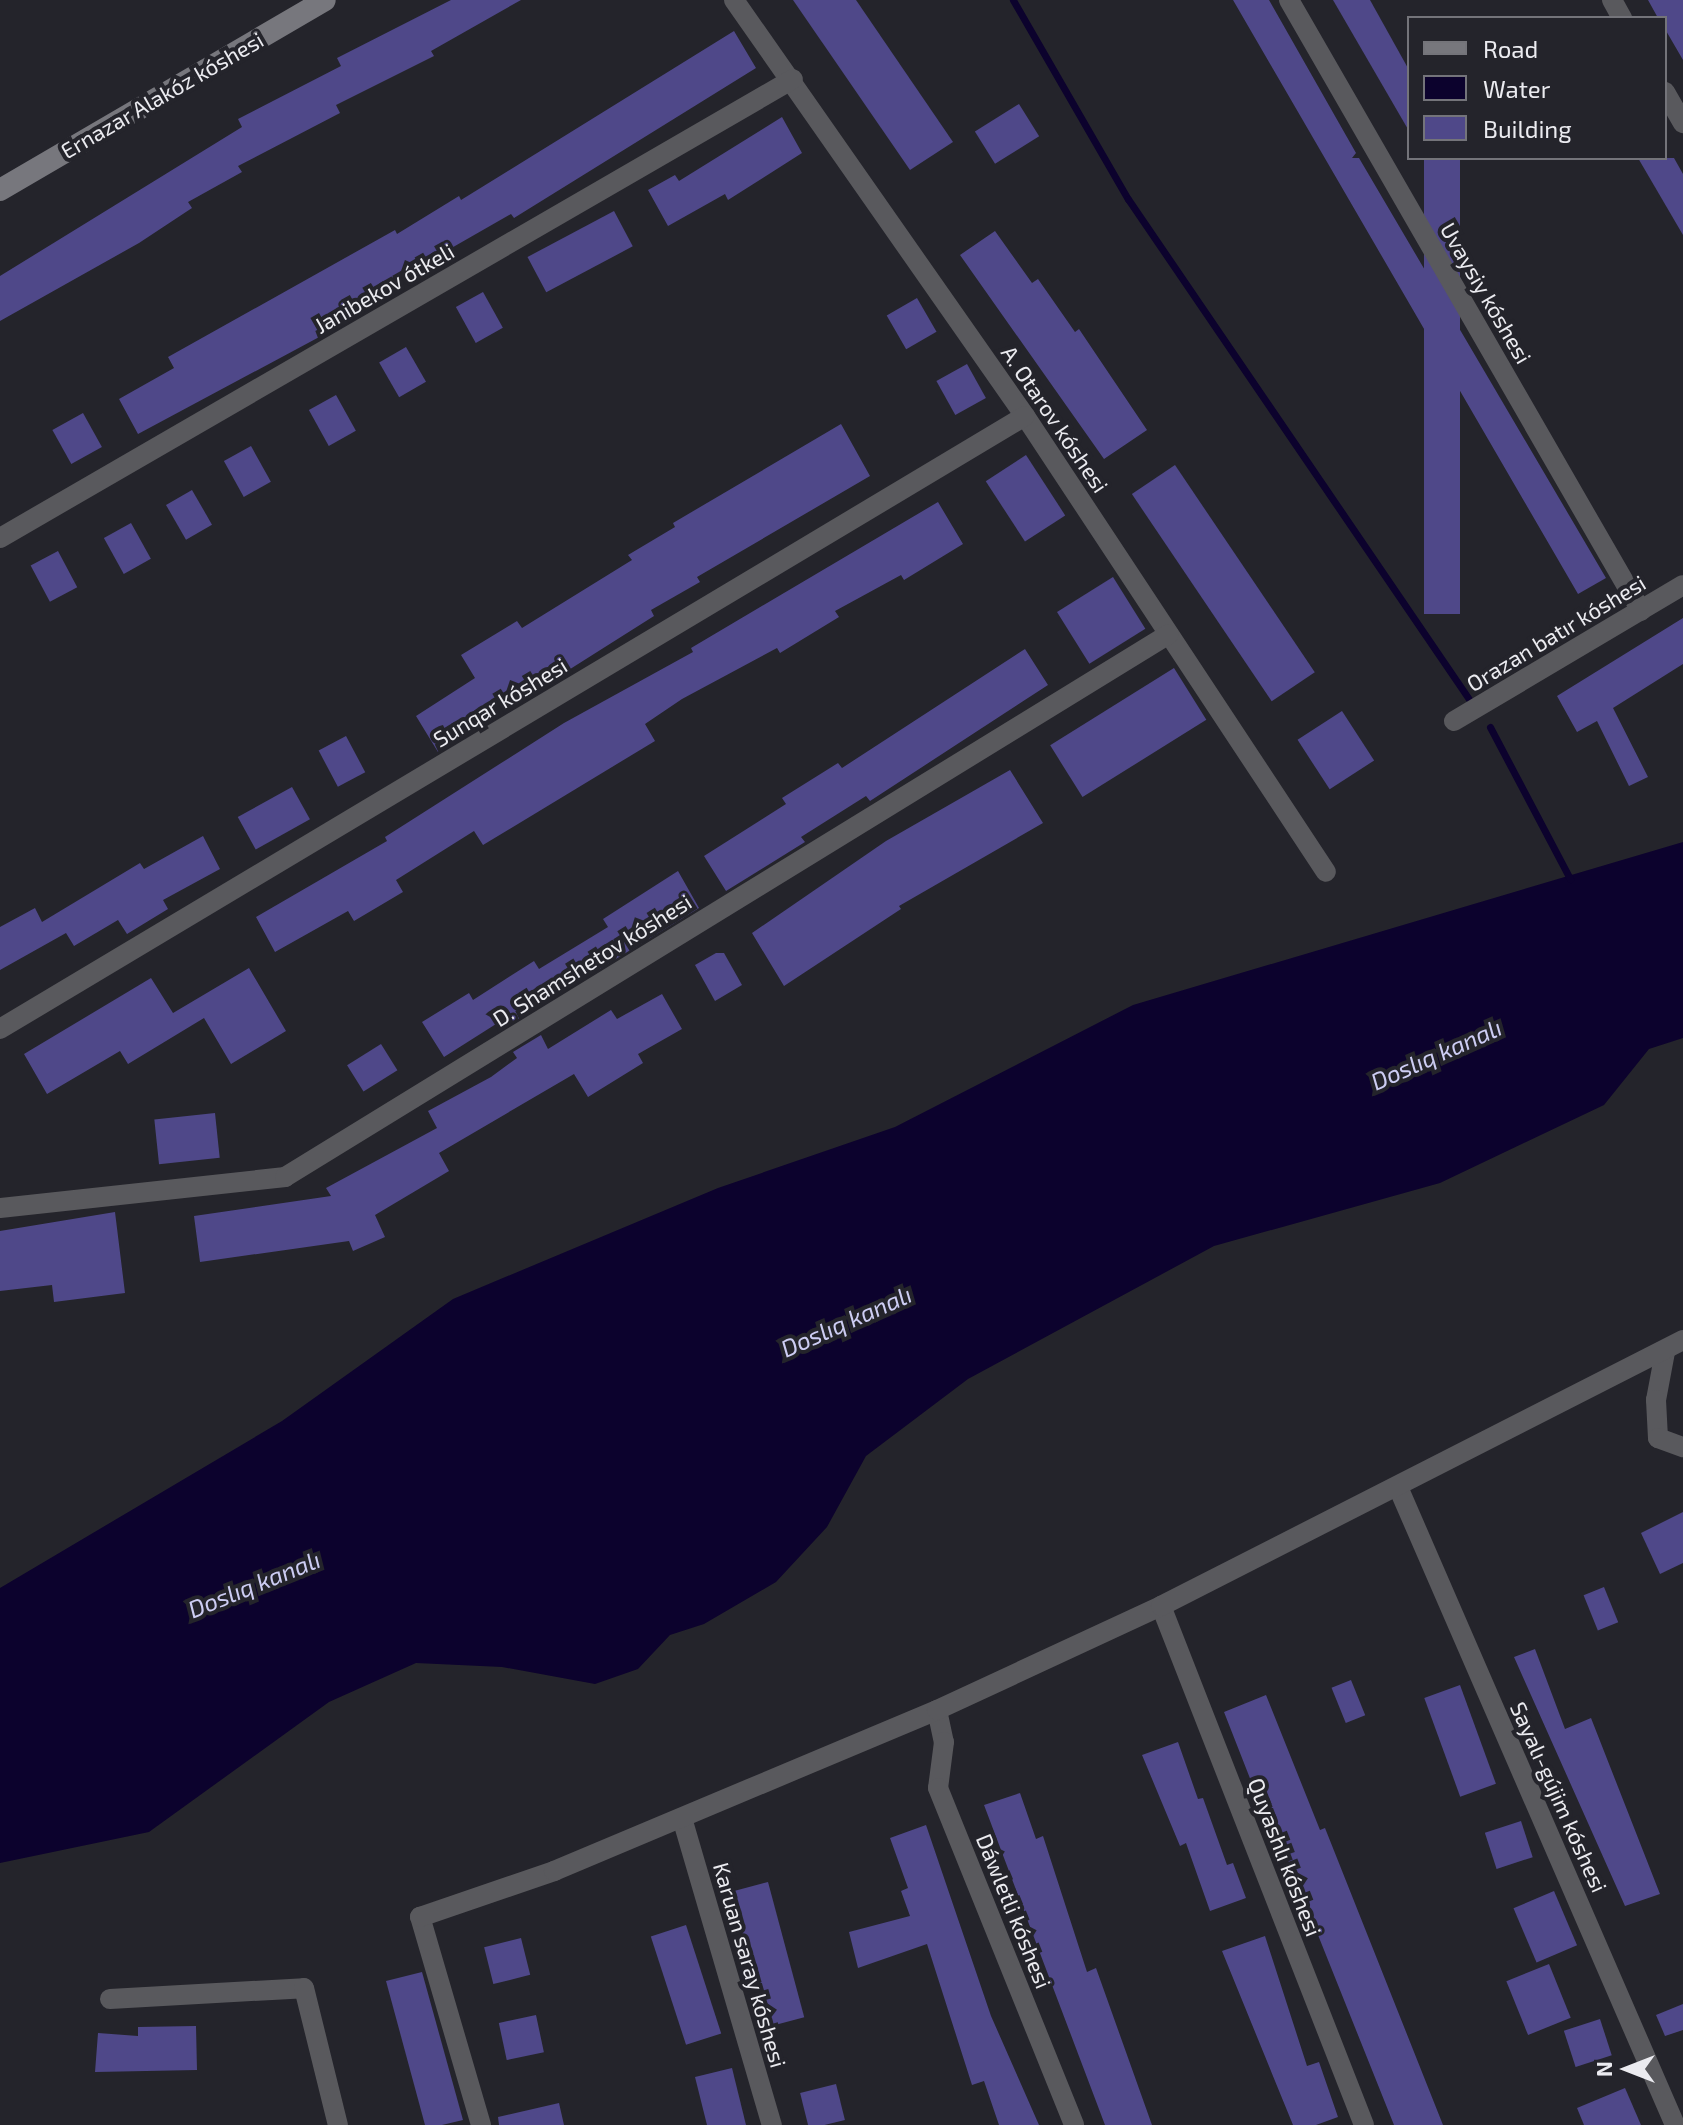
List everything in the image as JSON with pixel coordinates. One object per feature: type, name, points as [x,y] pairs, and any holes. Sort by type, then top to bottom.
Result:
[{"type":"main road","name":"Ernazar Alakóz kóshesi","points":[[0,190],[325,0]]},
{"type":"street","name":"A. Otarov kóshesi","points":[[734,0],[793,79],[1025,416],[1326,872]]},
{"type":"street","name":"Uvaysiy kóshesi","points":[[1289,0],[1641,611]]},
{"type":"street","name":"Janibekov ótkeli","points":[[0,538],[793,79]]},
{"type":"street","points":[[1667,95],[1683,123]]},
{"type":"street","name":"Sunqar kóshesi","points":[[0,1029],[1025,416]]},
{"type":"street","name":"Orazan batır kóshesi","points":[[1454,721],[1683,585]]},
{"type":"street","name":"D. Shamshetov kóshesi","points":[[0,1208],[285,1177],[1169,634]]},
{"type":"street","points":[[481,2125],[420,1917],[554,1871],[937,1710],[1161,1606],[1665,1352],[1683,1340]]},
{"type":"street","points":[[1665,1352],[1656,1400],[1658,1438],[1683,1447]]},
{"type":"street","name":"Sayalı-gújim kóshesi","points":[[1398,1487],[1675,2125]]},
{"type":"street","name":"Quyashlı kóshesi","points":[[1161,1606],[1364,2125]]},
{"type":"street","name":"Dáwletli kóshesi","points":[[937,1710],[944,1742],[938,1788],[1074,2125]]},
{"type":"street","name":"Karuan saray kóshesi","points":[[682,1818],[772,2125]]},
{"type":"street","points":[[110,1999],[304,1988],[338,2125]]},
{"type":"water","name":"Doslıq kanalı","points":[[1683,842],[1683,1038],[1649,1049],[1604,1105],[1440,1183],[1214,1246],[968,1379],[866,1456],[827,1527],[776,1582],[704,1624],[670,1635],[638,1669],[595,1684],[502,1667],[416,1663],[329,1702],[149,1832],[0,1863],[0,1588],[282,1421],[453,1299],[718,1188],[895,1127],[1133,1005]]},
{"type":"building","points":[[451,0],[521,0],[431,51],[434,56],[336,105],[340,113],[238,166],[242,172],[188,202],[192,208],[139,243],[0,321],[0,276],[242,127],[238,119],[341,66],[337,58]]},
{"type":"building","points":[[793,0],[856,0],[953,142],[910,170]]},
{"type":"building","points":[[1233,0],[1269,0],[1356,153],[1352,158],[1359,158],[1606,578],[1578,594]]},
{"type":"building","points":[[1333,0],[1370,0],[1407,66],[1407,128]]},
{"type":"building","points":[[1648,0],[1683,0],[1683,60],[1667,32],[1667,16],[1657,16]]},
{"type":"building","points":[[734,31],[756,68],[514,218],[511,214],[378,290],[383,299],[336,328],[138,434],[119,399],[174,368],[168,357],[395,230],[397,234],[459,196],[461,200]]},
{"type":"building","points":[[1019,104],[1039,136],[995,164],[975,132]]},
{"type":"building","points":[[782,117],[802,153],[728,200],[725,194],[668,226],[648,190],[675,175],[679,181]]},
{"type":"building","points":[[1674,158],[1683,174],[1683,235],[1639,160]]},
{"type":"building","points":[[1424,160],[1460,160],[1460,614],[1424,614]]},
{"type":"building","points":[[614,211],[633,246],[546,292],[527,257]]},
{"type":"building","points":[[995,231],[1032,283],[1038,279],[1075,332],[1079,329],[1147,430],[1104,459],[960,255]]},
{"type":"building","points":[[483,292],[503,328],[476,343],[456,307]]},
{"type":"building","points":[[917,298],[936,332],[906,349],[887,316]]},
{"type":"building","points":[[406,347],[426,382],[399,397],[379,362]]},
{"type":"building","points":[[967,364],[986,398],[955,415],[936,381]]},
{"type":"building","points":[[336,395],[356,431],[329,446],[309,410]]},
{"type":"building","points":[[83,413],[102,447],[71,464],[52,430]]},
{"type":"building","points":[[841,424],[870,476],[697,577],[700,582],[651,610],[654,616],[556,678],[552,671],[489,710],[494,717],[438,752],[416,716],[475,678],[461,655],[517,621],[522,628],[632,560],[628,555],[675,527],[673,523]]},
{"type":"building","points":[[251,446],[271,482],[244,497],[224,461]]},
{"type":"building","points":[[1026,455],[1065,515],[1025,542],[986,481]]},
{"type":"building","points":[[1175,465],[1315,672],[1272,701],[1132,494]]},
{"type":"building","points":[[192,490],[212,525],[186,540],[166,505]]},
{"type":"building","points":[[938,502],[963,544],[904,580],[901,575],[835,611],[839,617],[780,653],[777,648],[682,699],[645,724],[655,741],[483,845],[474,831],[396,880],[403,892],[354,921],[348,911],[275,952],[256,917],[387,841],[385,837],[564,723],[693,652],[691,648]]},
{"type":"building","points":[[131,523],[151,559],[124,574],[104,538]]},
{"type":"building","points":[[58,551],[77,587],[50,602],[31,566]]},
{"type":"building","points":[[1113,577],[1145,629],[1089,664],[1057,612]]},
{"type":"building","points":[[1683,618],[1683,664],[1613,708],[1648,777],[1629,786],[1597,721],[1577,732],[1557,696]]},
{"type":"building","points":[[1025,649],[1048,685],[870,801],[866,796],[801,837],[805,842],[726,891],[704,856],[786,804],[782,798],[838,763],[842,768]]},
{"type":"building","points":[[1174,668],[1206,720],[1083,797],[1050,745]]},
{"type":"building","points":[[1342,711],[1374,760],[1330,789],[1298,740]]},
{"type":"building","points":[[346,736],[365,772],[338,787],[319,751]]},
{"type":"building","points":[[1010,770],[1043,823],[899,906],[901,909],[784,986],[752,933],[886,841]]},
{"type":"building","points":[[292,787],[310,819],[256,849],[238,817]]},
{"type":"building","points":[[203,836],[220,869],[163,900],[168,909],[127,934],[118,920],[74,946],[66,933],[0,970],[0,927],[35,908],[42,922],[140,863],[144,869]]},
{"type":"building","points":[[678,871],[699,908],[500,1030],[496,1024],[444,1057],[422,1022],[469,993],[473,1000],[534,961],[539,969],[608,927],[603,919]]},
{"type":"building","points":[[716,953],[724,953],[742,985],[715,1001],[695,965]]},
{"type":"building","points":[[249,968],[286,1031],[231,1064],[204,1018],[128,1064],[120,1051],[47,1094],[24,1054],[151,978],[173,1013]]},
{"type":"building","points":[[662,994],[682,1029],[638,1054],[643,1063],[588,1097],[574,1074],[439,1153],[449,1171],[375,1215],[385,1237],[353,1251],[349,1241],[200,1262],[194,1216],[331,1196],[326,1188],[437,1128],[428,1111],[491,1077],[517,1058],[513,1052],[541,1035],[548,1049],[611,1010],[617,1019]]},
{"type":"building","points":[[381,1044],[397,1070],[364,1091],[347,1065]]},
{"type":"building","points":[[215,1113],[220,1158],[159,1164],[154,1119]]},
{"type":"building","points":[[115,1212],[125,1293],[54,1302],[52,1285],[0,1291],[0,1231]]},
{"type":"building","points":[[1683,1512],[1683,1563],[1660,1574],[1641,1533]]},
{"type":"building","points":[[1604,1587],[1618,1622],[1598,1630],[1584,1595]]},
{"type":"building","points":[[1535,1649],[1565,1729],[1591,1718],[1660,1894],[1625,1906],[1514,1657]]},
{"type":"building","points":[[1351,1680],[1365,1715],[1346,1723],[1332,1688]]},
{"type":"building","points":[[1460,1685],[1496,1784],[1460,1797],[1424,1698]]},
{"type":"building","points":[[1266,1695],[1320,1830],[1325,1828],[1443,2125],[1394,2125],[1276,1830],[1271,1832],[1224,1712]]},
{"type":"building","points":[[1178,1742],[1198,1799],[1203,1798],[1227,1865],[1233,1863],[1246,1898],[1210,1911],[1186,1843],[1180,1846],[1142,1755]]},
{"type":"building","points":[[1020,1793],[1036,1839],[1043,1836],[1087,1972],[1096,1968],[1152,2125],[1105,2125],[984,1805]]},
{"type":"building","points":[[1521,1821],[1533,1857],[1497,1869],[1485,1833]]},
{"type":"building","points":[[926,1825],[991,2016],[1039,2125],[999,2125],[984,2081],[972,2085],[927,1944],[858,1968],[849,1932],[910,1916],[901,1891],[908,1888],[890,1838]]},
{"type":"building","points":[[768,1882],[804,2017],[768,2027],[731,1892]]},
{"type":"building","points":[[1554,1891],[1577,1945],[1537,1963],[1513,1908]]},
{"type":"building","points":[[686,1925],[721,2033],[686,2045],[651,1936]]},
{"type":"building","points":[[1265,1936],[1307,2066],[1319,2062],[1338,2117],[1316,2125],[1293,2125],[1222,1951]]},
{"type":"building","points":[[521,1938],[530,1975],[493,1984],[484,1947]]},
{"type":"building","points":[[1549,1964],[1571,2018],[1528,2035],[1506,1981]]},
{"type":"building","points":[[422,1972],[463,2120],[442,2125],[425,2125],[386,1981]]},
{"type":"building","points":[[1683,2004],[1683,2030],[1665,2036],[1656,2015]]},
{"type":"building","points":[[536,2015],[544,2052],[507,2060],[499,2023]]},
{"type":"building","points":[[1600,2019],[1612,2055],[1576,2067],[1564,2031]]},
{"type":"building","points":[[196,2026],[197,2070],[95,2072],[98,2033],[138,2036],[138,2027]]},
{"type":"building","points":[[732,2068],[746,2125],[707,2125],[695,2077]]},
{"type":"building","points":[[836,2084],[845,2120],[808,2125],[800,2093]]},
{"type":"building","points":[[1625,2088],[1641,2125],[1584,2125],[1577,2108]]},
{"type":"building","points":[[559,2103],[564,2125],[499,2125],[498,2117]]},
{"type":"waterway","points":[[1013,0],[1128,199],[1469,699]]},
{"type":"waterway","points":[[1490,727],[1570,879]]}]
